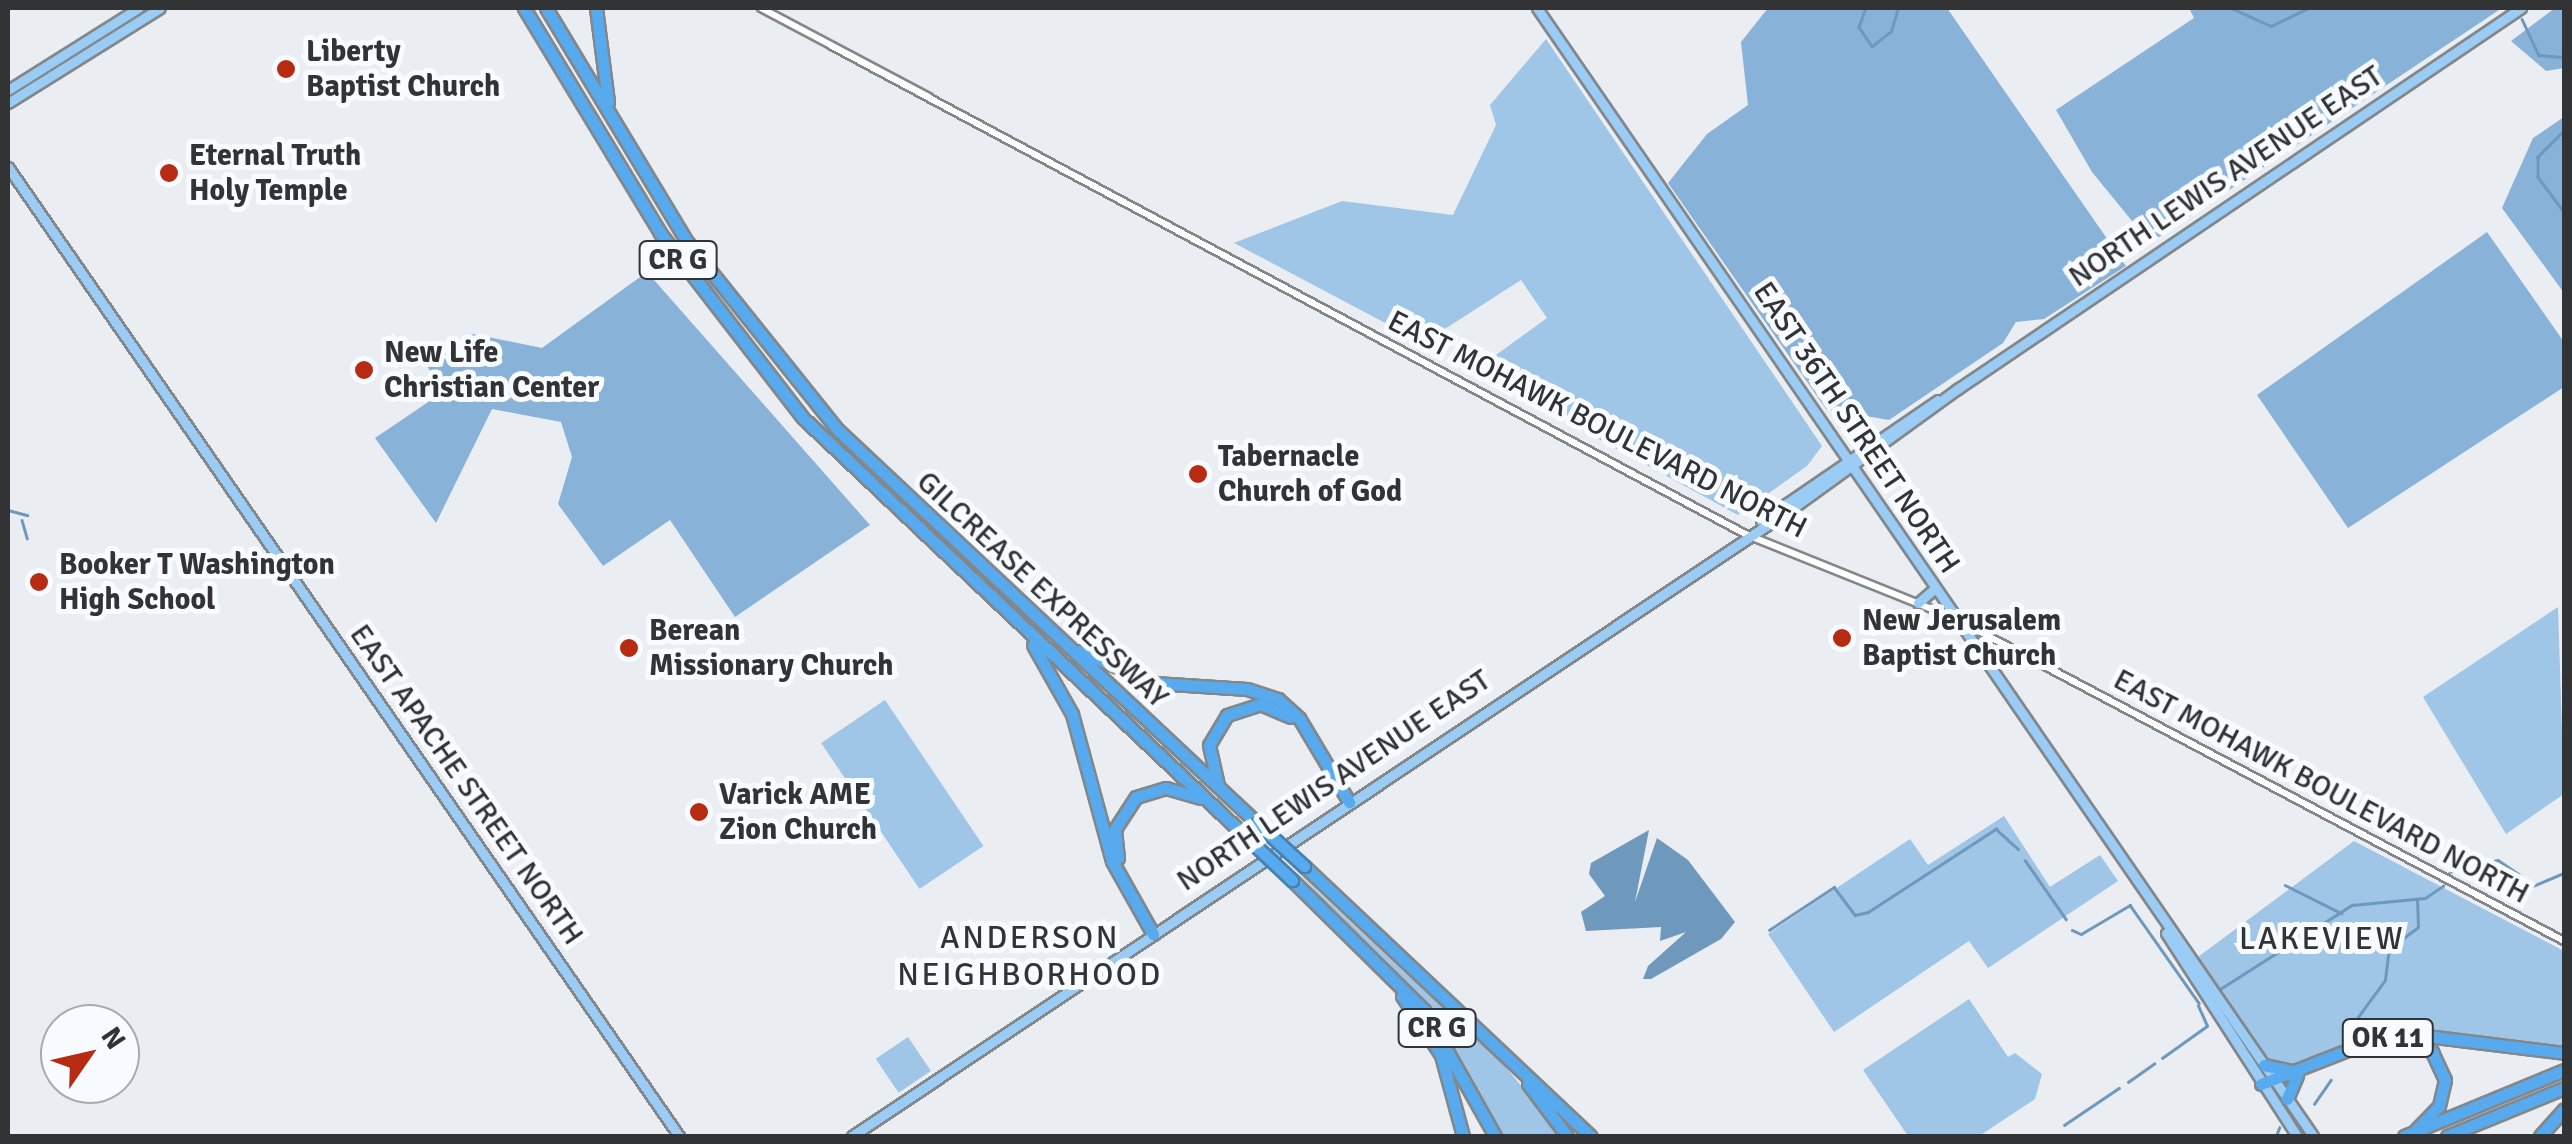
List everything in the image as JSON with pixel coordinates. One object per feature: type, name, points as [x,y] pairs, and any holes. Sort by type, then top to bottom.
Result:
[{"type":"highway","name":"GILCREASE EXPRESSWAY","points":[[524,8],[660,233],[731,333],[852,470],[1354,938],[1435,1024],[1496,1136]]},
{"type":"highway","name":"GILCREASE EXPRESSWAY","points":[[546,8],[698,257],[786,370],[888,481],[1591,1136]]},
{"type":"highway","points":[[596,8],[598,66],[616,125]]},
{"type":"highway","points":[[1022,628],[1066,700],[1105,843],[1154,934]]},
{"type":"highway","points":[[1066,646],[1155,682],[1278,699],[1298,718],[1349,802]]},
{"type":"highway","points":[[1219,789],[1209,753],[1214,732],[1232,711],[1260,704],[1291,718],[1349,802]]},
{"type":"highway","points":[[1154,934],[1119,862],[1117,822],[1133,800],[1153,789],[1206,800]]},
{"type":"highway","points":[[1354,938],[1435,1044],[1463,1136]]},
{"type":"highway","points":[[1483,1032],[1566,1136]]},
{"type":"highway","points":[[2264,1065],[2294,1073],[2394,1032],[2564,1054]]},
{"type":"highway","name":"OK 11","points":[[2269,1084],[2383,1040],[2418,1042],[2438,1060],[2444,1091],[2408,1135]]},
{"type":"highway","points":[[1508,1056],[1600,1136]]},
{"type":"highway","points":[[2408,1135],[2564,1070]]},
{"type":"highway","points":[[2287,1098],[2294,1073]]},
{"type":"highway","points":[[2447,1136],[2564,1088]]},
{"type":"highway","points":[[2540,1136],[2564,1109]]},
{"type":"main road","points":[[8,90],[138,8]]},
{"type":"main road","points":[[8,103],[160,8]]},
{"type":"main road","name":"EAST 36TH STREET NORTH","points":[[1537,8],[2165,929],[2269,1084],[2296,1136]]},
{"type":"main road","name":"NORTH LEWIS AVENUE EAST","points":[[852,1136],[2521,8]]},
{"type":"main road","name":"EAST APACHE STREET NORTH","points":[[8,167],[679,1136]]},
{"type":"main road","points":[[1918,603],[1935,588]]},
{"type":"main road","name":"EAST 36TH STREET NORTH","points":[[2165,929],[2264,1065],[2269,1084],[2287,1098],[2313,1136]]},
{"type":"street","name":"EAST MOHAWK BOULEVARD NORTH","points":[[760,8],[1745,534],[1954,618],[2564,942]]},
{"type":"shaded area","points":[[1768,8],[1947,8],[2126,266],[2044,319],[2016,322],[2003,343],[1889,420],[1826,409],[1668,183],[1707,134],[1748,105],[1741,42]]},
{"type":"shaded area","points":[[2189,8],[2502,8],[2150,243],[2092,172],[2056,110],[2194,18]]},
{"type":"shaded area","points":[[2555,8],[2564,8],[2564,68],[2546,71],[2511,41]]},
{"type":"shaded area","points":[[1546,39],[1822,446],[1807,466],[1738,515],[1474,371],[1547,318],[1521,280],[1423,343],[1234,243],[1342,201],[1453,215],[1496,125],[1490,105]]},
{"type":"shaded area","points":[[2564,117],[2564,293],[2502,208],[2533,138]]},
{"type":"shaded area","points":[[2487,232],[2564,342],[2564,387],[2348,528],[2257,395]]},
{"type":"shaded area","points":[[647,272],[870,525],[735,617],[670,520],[603,566],[558,504],[572,457],[561,422],[492,409],[436,523],[375,438],[443,392],[427,366],[473,334],[542,348]]},
{"type":"shaded area","points":[[2558,607],[2564,794],[2506,834],[2423,697]]},
{"type":"shaded area","points":[[885,700],[983,846],[920,889],[821,743]]},
{"type":"shaded area","points":[[2004,816],[2050,887],[2100,855],[2118,881],[1988,968],[1969,941],[1834,1032],[1768,934],[1910,839],[1928,865]]},
{"type":"shaded area","points":[[1649,830],[1635,902],[1657,838],[1688,860],[1735,922],[1721,939],[1651,979],[1643,979],[1648,966],[1686,932],[1660,941],[1661,927],[1586,931],[1581,912],[1605,896],[1589,874],[1591,863]]},
{"type":"shaded area","points":[[2354,841],[2564,951],[2564,1049],[2401,1028],[2291,1066],[2266,1058],[2198,957]]},
{"type":"shaded area","points":[[1298,873],[1503,1064],[1563,1136],[1500,1136],[1439,1022]]},
{"type":"shaded area","points":[[1969,999],[2008,1057],[2015,1053],[2042,1074],[2035,1099],[1979,1136],[1908,1136],[1863,1070]]},
{"type":"shaded area","points":[[908,1037],[931,1071],[899,1093],[876,1059]]},
{"type":"waterway","points":[[1866,8],[1859,27],[1872,46],[1891,31],[1898,8]]},
{"type":"waterway","points":[[2231,8],[2271,26],[2308,8]]},
{"type":"waterway","points":[[2522,19],[2539,55],[2564,57]]},
{"type":"waterway","points":[[2564,131],[2538,157],[2538,177],[2564,212]]},
{"type":"waterway","points":[[8,510],[27,515]]},
{"type":"waterway","points":[[22,520],[27,538]]},
{"type":"waterway","points":[[1769,930],[1834,887],[1855,915],[1868,912],[1996,829],[2018,849]]},
{"type":"waterway","points":[[2025,860],[2066,919]]},
{"type":"waterway","points":[[2449,872],[2498,860],[2519,874]]},
{"type":"waterway","points":[[2533,886],[2564,873]]},
{"type":"waterway","points":[[2285,885],[2341,913]]},
{"type":"waterway","points":[[2220,989],[2352,905],[2425,898],[2443,886]]},
{"type":"waterway","points":[[2350,1028],[2385,980],[2389,949],[2418,927],[2417,900]]},
{"type":"waterway","points":[[2072,930],[2081,934],[2130,905],[2199,1003]]},
{"type":"waterway","points":[[2162,1058],[2207,1026],[2198,1006]]},
{"type":"waterway","points":[[2128,1082],[2154,1064]]},
{"type":"waterway","points":[[2314,1104],[2331,1080]]},
{"type":"waterway","points":[[2064,1125],[2119,1088]]},
{"type":"waterway","points":[[2276,1136],[2279,1128]]},
{"type":"place","name":"Liberty Baptist Church","points":[[286,69]]},
{"type":"place","name":"Eternal Truth Holy Temple","points":[[169,173]]},
{"type":"place","name":"New Life Christian Center","points":[[364,370]]},
{"type":"place","name":"Tabernacle Church of God","points":[[1198,474]]},
{"type":"place","name":"Booker T Washington High School","points":[[39,582]]},
{"type":"place","name":"New Jerusalem Baptist Church","points":[[1842,638]]},
{"type":"place","name":"Berean Missionary Church","points":[[629,648]]},
{"type":"place","name":"Varick AME Zion Church","points":[[699,812]]},
{"type":"district","name":"LAKEVIEW","points":[[2322,939]]},
{"type":"district","name":"ANDERSON NEIGHBORHOOD","points":[[1030,958]]}]
